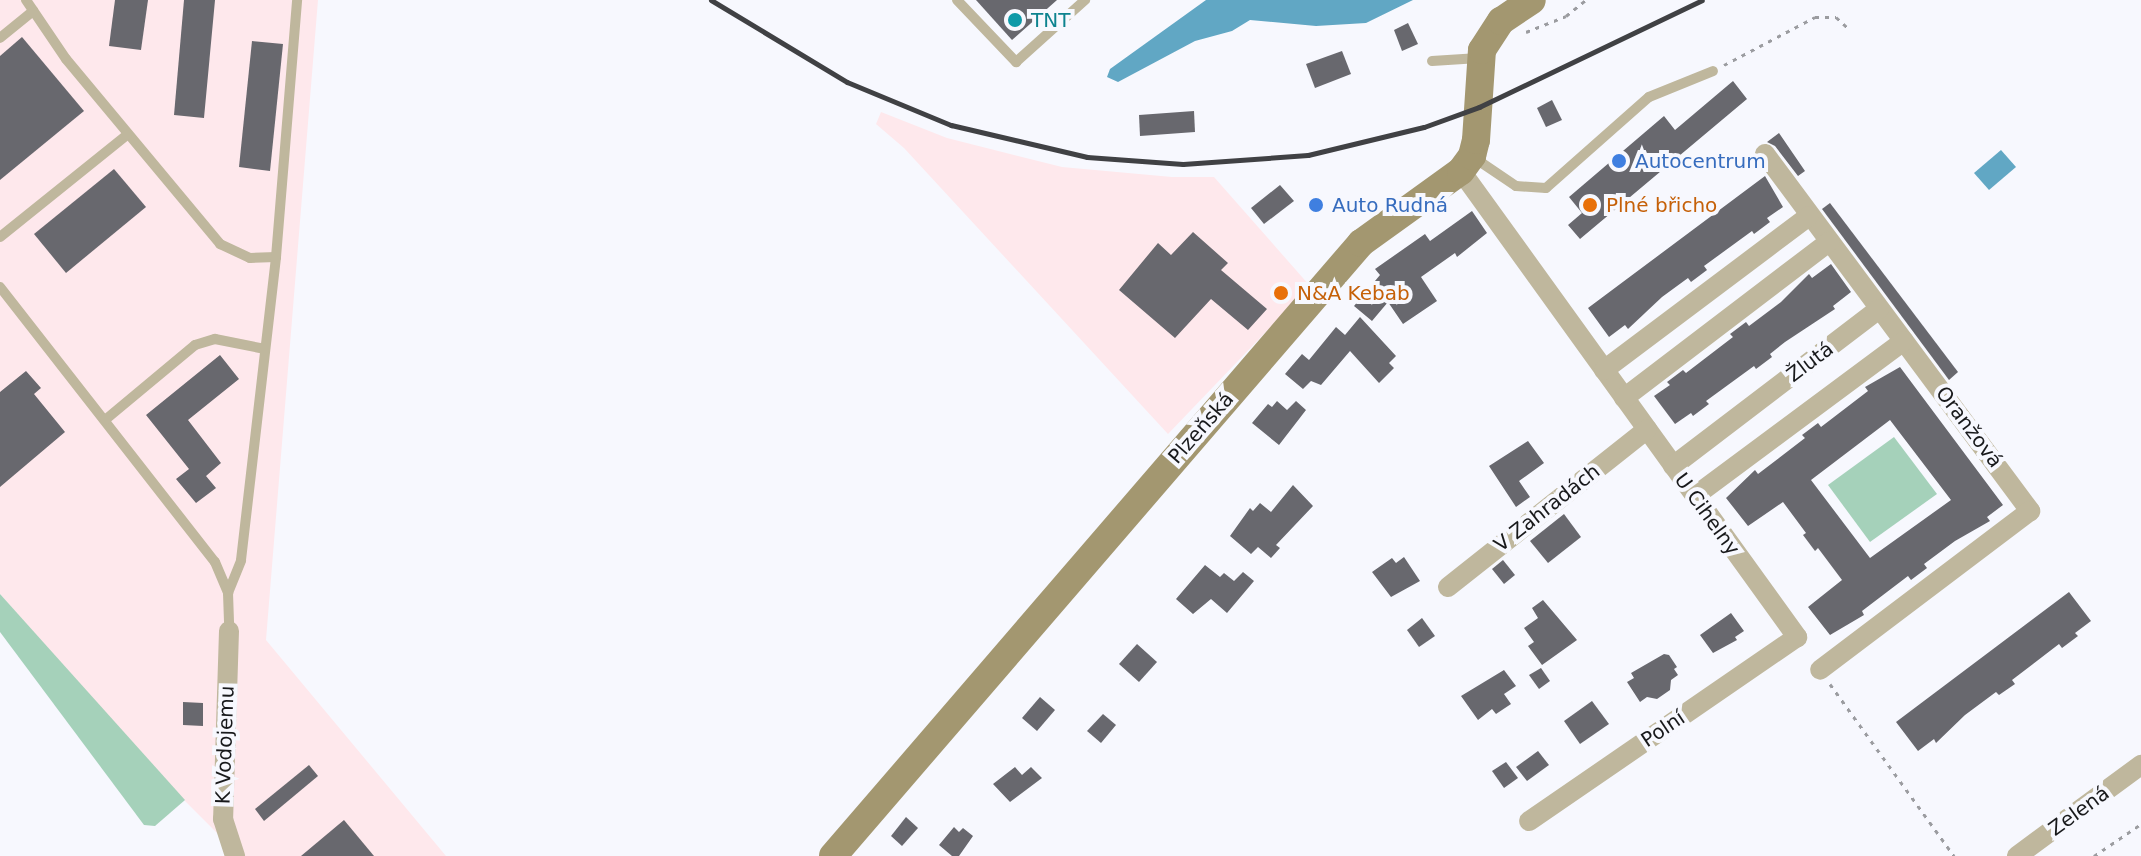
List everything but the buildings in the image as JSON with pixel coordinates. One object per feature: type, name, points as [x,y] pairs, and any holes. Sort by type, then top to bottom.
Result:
[{"type":"main road","points":[[1466,164],[1479,119],[1481,58],[1501,21],[1532,0]]},
{"type":"main road","name":"Plzeňská","points":[[833,856],[1361,243],[1466,164]]},
{"type":"street","points":[[1695,496],[1904,341],[1765,154]]},
{"type":"street","name":"U Cihelny","points":[[1466,164],[1604,370],[1797,637]]},
{"type":"street","points":[[1604,370],[1809,216]]},
{"type":"street","points":[[1624,398],[1829,242]]},
{"type":"street","name":"Žlutá","points":[[1673,466],[1879,309]]},
{"type":"street","name":"Oranžová","points":[[1820,670],[2030,511],[1904,341]]},
{"type":"street","name":"V Zahradách","points":[[1448,587],[1647,429]]},
{"type":"street","name":"K Vodojemu","points":[[229,631],[223,819],[235,856]]},
{"type":"street","name":"Polní","points":[[1529,821],[1797,637]]},
{"type":"street","name":"Zelená","points":[[2017,856],[2141,765]]},
{"type":"lane","points":[[26,0],[66,59],[220,244],[250,258],[276,257]]},
{"type":"lane","points":[[228,593],[241,560],[276,257],[297,0]]},
{"type":"lane","points":[[957,0],[1016,62],[1085,0]]},
{"type":"lane","points":[[0,38],[33,11]]},
{"type":"lane","points":[[1432,61],[1481,58]]},
{"type":"lane","points":[[1466,164],[1516,186],[1546,188],[1649,97],[1713,71]]},
{"type":"lane","points":[[0,237],[127,135]]},
{"type":"lane","points":[[0,287],[215,562],[228,593],[229,631]]},
{"type":"lane","points":[[105,420],[195,345],[215,339],[265,349]]},
{"type":"path","points":[[1523,34],[1566,16],[1586,0]]},
{"type":"path","points":[[1713,71],[1815,17],[1836,17],[1850,30]]},
{"type":"path","points":[[1820,670],[1954,856]]},
{"type":"path","points":[[2094,856],[2141,824]]},
{"type":"shaded area","points":[[0,0],[318,0],[266,640],[446,856],[240,856],[153,769],[0,594]]},
{"type":"shaded area","points":[[881,112],[947,138],[1062,167],[1172,177],[1214,177],[1310,286],[1168,434],[904,148],[876,124]]},
{"type":"green space","points":[[1894,437],[1937,494],[1870,542],[1828,485]]},
{"type":"green space","points":[[0,594],[185,800],[155,826],[144,825],[0,632]]},
{"type":"water","points":[[1206,0],[1413,0],[1366,23],[1316,26],[1250,20],[1232,31],[1195,41],[1118,82],[1107,77],[1110,69]]},
{"type":"water","points":[[2001,150],[2016,167],[1989,190],[1974,173]]},
{"type":"railway","points":[[711,0],[847,82],[951,125],[1087,157],[1183,164],[1308,155],[1424,127],[1479,107],[1702,0]]},
{"type":"place","name":"TNT","points":[[1015,20]]},
{"type":"place","name":"Autocentrum","points":[[1619,161]]},
{"type":"place","name":"Auto Rudná","points":[[1316,205]]},
{"type":"place","name":"Plné břicho","points":[[1590,205]]},
{"type":"place","name":"N&A Kebab","points":[[1281,293]]}]
